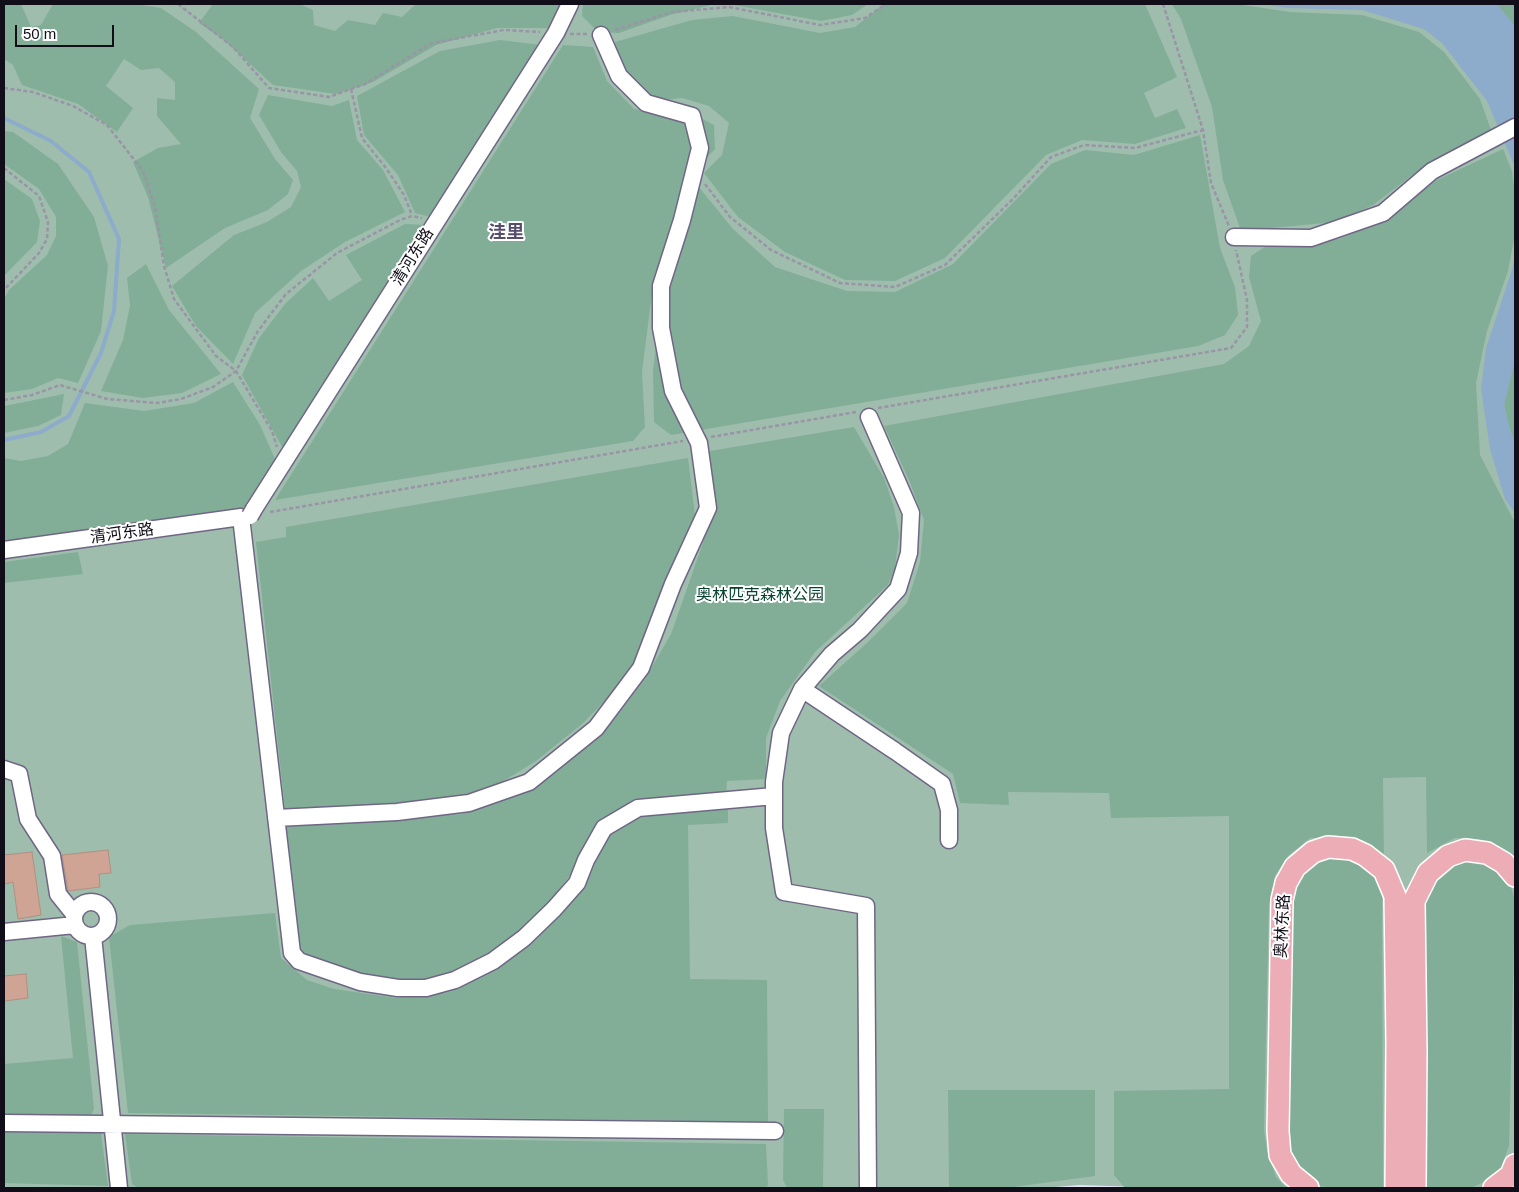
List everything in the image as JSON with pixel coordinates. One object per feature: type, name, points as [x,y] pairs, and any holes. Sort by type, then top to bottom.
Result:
[{"type":"main road","name":"奥林东路","points":[[1308,1188],[1292,1174],[1280,1155],[1278,1121],[1282,900],[1286,883],[1295,867],[1313,852],[1328,847],[1352,849],[1365,855],[1384,870],[1395,896],[1396,1188]]},
{"type":"main road","points":[[1415,1188],[1414,901],[1428,873],[1448,856],[1465,850],[1487,853],[1504,863],[1515,876]]},
{"type":"main road","points":[[1494,1188],[1511,1175],[1515,1165]]},
{"type":"lane","name":"清河东路","points":[[4,550],[254,514],[282,465],[556,33],[570,4]]},
{"type":"lane","points":[[276,818],[397,812],[469,803],[529,782],[596,728],[641,668],[673,584],[708,508],[697,439],[673,391],[661,328],[661,286],[682,220],[700,148],[692,116],[646,103],[619,76],[601,35]]},
{"type":"lane","points":[[1234,237],[1311,238],[1383,213],[1432,172],[1515,127]]},
{"type":"lane","points":[[868,412],[911,513],[909,553],[898,589],[860,630],[832,654],[802,689],[781,733],[774,782],[774,828],[784,892],[866,906],[868,1188]]},
{"type":"lane","points":[[254,514],[276,818],[292,953],[299,960],[360,982],[398,988],[426,988],[455,980],[485,965],[524,938],[577,883],[586,860],[604,828],[638,808],[774,796]]},
{"type":"lane","points":[[802,689],[942,784],[949,810],[949,840]]},
{"type":"lane","points":[[4,769],[19,774],[28,819],[52,856],[58,894],[75,919],[82,934],[93,936],[102,931],[106,927],[107,916],[105,911],[92,902],[81,905],[75,919]]},
{"type":"lane","points":[[4,932],[75,919]]},
{"type":"lane","points":[[93,936],[119,1188]]},
{"type":"lane","points":[[4,1123],[776,1131]]},
{"type":"path","points":[[178,4],[233,46],[269,88],[329,97],[365,84],[432,43],[504,30],[601,35],[672,12],[729,7],[820,25],[865,18],[886,4]]},
{"type":"path","points":[[254,514],[868,412],[1231,348],[1247,327],[1246,300],[1234,237],[1211,184],[1203,130],[1163,4]]},
{"type":"path","points":[[4,88],[33,92],[73,106],[107,125],[143,171],[154,207],[164,266],[174,299],[216,356],[236,371],[272,431],[282,465]]},
{"type":"path","points":[[351,89],[362,138],[386,168],[404,195],[412,216]]},
{"type":"path","points":[[694,171],[730,217],[771,250],[840,283],[895,287],[945,265],[1012,200],[1051,158],[1084,144],[1134,148],[1203,130]]},
{"type":"path","points":[[4,168],[39,196],[48,222],[46,239],[40,253],[4,290]]},
{"type":"path","points":[[4,400],[32,395],[60,384],[107,399],[156,403],[181,399],[212,387],[236,371],[258,330],[286,294],[337,253],[400,220],[412,216],[436,222]]},
{"type":"green space","name":"奥林匹克森林公园","points":[[4,4],[1515,4],[1515,1188],[1170,1188],[1080,1185],[1043,1188],[4,1188]]},
{"type":"green space","points":[[4,4],[21,4],[31,27],[41,25],[53,4],[134,4],[161,8],[196,32],[259,89],[250,118],[275,159],[293,180],[288,194],[268,210],[225,228],[166,268],[148,197],[133,162],[158,148],[181,144],[157,116],[157,98],[175,100],[175,82],[159,68],[141,70],[124,59],[106,86],[133,108],[117,132],[78,104],[22,85],[13,65],[4,59]]},
{"type":"green space","points":[[213,4],[300,4],[313,10],[314,25],[335,31],[348,20],[375,25],[383,13],[402,17],[416,4],[562,4],[553,28],[497,28],[436,45],[373,82],[336,94],[273,85],[224,40],[199,23]]},
{"type":"green space","points":[[583,4],[715,4],[670,15],[619,33],[598,32],[582,16]]},
{"type":"green space","points":[[728,4],[868,4],[852,15],[821,21]]},
{"type":"green space","points":[[884,4],[1145,4],[1177,77],[1144,93],[1155,118],[1177,109],[1186,128],[1135,144],[1082,140],[1046,155],[945,258],[895,281],[845,280],[785,252],[738,217],[704,173],[722,155],[729,123],[709,106],[682,98],[655,101],[624,76],[615,42],[692,20],[733,16],[820,33],[855,27]]},
{"type":"green space","points":[[1172,4],[1236,4],[1290,12],[1362,15],[1419,32],[1444,52],[1480,99],[1492,133],[1427,164],[1373,205],[1335,222],[1241,231],[1223,180],[1212,107],[1181,19]]},
{"type":"green space","points":[[1483,4],[1515,4],[1515,44]]},
{"type":"green space","points":[[500,40],[541,45],[434,218],[415,213],[398,175],[364,135],[357,96],[440,51]]},
{"type":"green space","points":[[563,45],[593,47],[607,81],[634,109],[665,114],[693,114],[714,125],[715,149],[688,177],[654,277],[642,372],[645,427],[633,441],[275,500]]},
{"type":"green space","points":[[268,95],[332,106],[349,100],[357,140],[383,170],[405,212],[345,242],[301,271],[255,313],[233,364],[196,326],[172,286],[234,235],[267,222],[291,207],[301,187],[297,171],[281,152],[259,115]]},
{"type":"green space","points":[[4,131],[13,132],[58,164],[94,217],[108,266],[101,331],[78,383],[58,378],[32,389],[4,393],[4,299],[9,290],[47,255],[56,236],[56,217],[39,189],[4,164]]},
{"type":"green space","points":[[1200,135],[1220,248],[1235,287],[1238,315],[1225,335],[1198,346],[671,435],[654,422],[653,370],[663,292],[698,186],[733,229],[775,267],[847,291],[895,292],[953,264],[1051,164],[1085,150],[1134,155]]},
{"type":"green space","points":[[1503,149],[1512,171],[1515,193],[1515,234],[1508,271],[1487,331],[1476,383],[1480,455],[1515,523],[1515,863],[1505,851],[1479,839],[1455,838],[1427,853],[1426,777],[1383,778],[1384,859],[1359,840],[1338,837],[1310,838],[1289,855],[1275,876],[1269,904],[1264,1129],[1267,1151],[1276,1177],[1286,1188],[1125,1188],[1114,1175],[1114,1091],[1229,1089],[1229,816],[1111,818],[1109,793],[1008,792],[1009,805],[960,803],[953,774],[819,686],[868,642],[907,603],[920,562],[924,520],[909,480],[884,426],[1224,364],[1249,346],[1261,321],[1249,277],[1251,256],[1269,244],[1339,239],[1388,219],[1435,181]]},
{"type":"green space","points":[[4,179],[32,199],[40,221],[37,242],[4,276]]},
{"type":"green space","points":[[405,224],[427,225],[285,452],[242,375],[259,338],[285,304],[313,278],[329,301],[362,280],[346,255]]},
{"type":"green space","points":[[146,264],[169,310],[221,374],[182,393],[143,398],[101,391],[123,340],[130,305],[127,278]]},
{"type":"green space","points":[[1515,359],[1515,444],[1504,405]]},
{"type":"green space","points":[[233,382],[260,425],[278,466],[249,507],[4,543],[4,458],[21,461],[48,456],[68,444],[85,403],[144,411],[194,403]]},
{"type":"green space","points":[[64,394],[61,415],[38,426],[4,433],[4,406]]},
{"type":"green space","points":[[854,427],[884,478],[894,507],[899,535],[895,568],[888,585],[815,652],[780,701],[766,738],[766,779],[727,781],[726,796],[628,806],[550,901],[515,937],[465,971],[434,984],[348,976],[295,951],[281,823],[462,814],[499,800],[548,772],[609,726],[645,679],[671,634],[704,540],[712,496],[710,451]]},
{"type":"green space","points":[[688,458],[695,516],[681,560],[644,645],[620,686],[582,724],[536,761],[499,784],[463,796],[421,802],[285,810],[256,542],[286,537],[286,527]]},
{"type":"green space","points":[[78,552],[83,574],[4,583],[4,562]]},
{"type":"green space","points":[[728,805],[728,823],[688,825],[690,979],[767,980],[768,1122],[128,1113],[109,937],[130,925],[275,913],[281,958],[307,980],[334,989],[397,998],[450,992],[485,973],[535,936],[589,877],[604,843],[615,830],[642,814]]},
{"type":"green space","points":[[1330,854],[1353,859],[1372,872],[1382,891],[1383,1187],[1338,1188],[1318,1186],[1289,1163],[1285,908],[1300,871]]},
{"type":"green space","points":[[1477,856],[1494,866],[1510,883],[1515,901],[1509,1146],[1501,1167],[1490,1179],[1471,1188],[1422,1188],[1420,898],[1444,863]]},
{"type":"green space","points":[[61,936],[77,942],[94,1109],[89,1119],[4,1116],[4,1064],[73,1058]]},
{"type":"green space","points":[[948,1090],[1095,1090],[1095,1176],[1006,1188],[950,1188]]},
{"type":"green space","points":[[784,1109],[824,1109],[823,1188],[787,1188],[783,1180]]},
{"type":"green space","points":[[4,1130],[101,1133],[108,1186],[4,1183]]},
{"type":"green space","points":[[125,1134],[766,1144],[768,1185],[766,1188],[138,1188],[132,1184]]},
{"type":"water","points":[[1262,4],[1497,4],[1515,26],[1515,167],[1487,101],[1442,43],[1424,29],[1362,10],[1288,8]]},
{"type":"water","points":[[1515,256],[1515,359],[1504,405],[1515,444],[1515,513],[1505,499],[1490,449],[1481,389],[1486,348]]},
{"type":"building","points":[[108,850],[111,873],[99,874],[100,887],[68,891],[62,855]]},
{"type":"building","points":[[32,852],[41,915],[18,919],[13,882],[4,884],[4,855]]},
{"type":"building","points":[[26,974],[28,998],[4,1001],[4,976]]},
{"type":"waterway","points":[[4,118],[51,141],[89,172],[119,239],[114,311],[101,353],[69,416],[41,432],[4,440]]},
{"type":"district","name":"洼里","points":[[506,233]]}]
